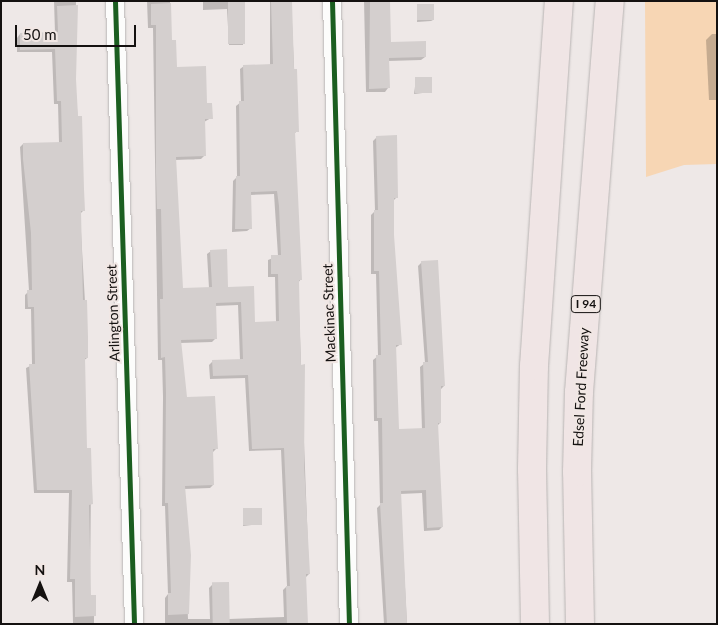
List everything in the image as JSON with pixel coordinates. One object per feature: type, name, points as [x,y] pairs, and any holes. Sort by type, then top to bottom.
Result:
[{"type":"highway","points":[[535,624],[532,469],[534,366],[558,1]]},
{"type":"highway","name":"Edsel Ford Freeway","points":[[580,618],[579,392],[610,1]]},
{"type":"highway","points":[[519,624],[519,547],[532,469]]},
{"type":"street","name":"Arlington Street","points":[[115,1],[134,624]]},
{"type":"street","name":"Mackinac Street","points":[[332,1],[349,624]]},
{"type":"shaded area","points":[[645,1],[717,1],[717,164],[684,165],[646,177]]},
{"type":"building","points":[[228,1],[245,1],[245,44],[228,44]]},
{"type":"building","points":[[271,1],[292,1],[294,69],[297,69],[299,132],[295,132],[302,280],[299,280],[301,365],[305,364],[304,464],[310,574],[306,574],[308,624],[287,624],[286,586],[290,586],[284,448],[252,449],[248,375],[213,376],[212,360],[243,359],[241,302],[216,303],[217,339],[181,340],[187,397],[215,396],[218,449],[213,449],[214,485],[185,486],[191,555],[189,614],[168,615],[168,593],[171,593],[168,503],[165,503],[165,357],[161,358],[160,299],[163,299],[161,209],[157,209],[156,173],[156,25],[151,25],[151,4],[171,3],[172,40],[176,40],[177,67],[206,66],[207,103],[212,103],[213,119],[205,119],[206,156],[176,157],[183,288],[212,287],[210,250],[227,249],[228,287],[254,286],[255,322],[279,321],[278,274],[271,274],[271,255],[281,255],[279,206],[277,191],[251,192],[252,229],[235,229],[236,176],[240,176],[239,101],[244,101],[243,65],[273,64]]},
{"type":"building","points":[[370,1],[390,1],[391,42],[426,41],[426,57],[389,58],[390,88],[369,89]]},
{"type":"building","points":[[417,4],[434,4],[434,20],[417,20]]},
{"type":"building","points":[[78,5],[76,79],[78,116],[82,116],[85,211],[81,211],[83,300],[87,300],[88,337],[88,358],[85,358],[87,448],[91,448],[93,504],[89,505],[91,595],[96,595],[96,616],[75,617],[75,579],[70,579],[72,490],[37,490],[29,364],[35,364],[34,307],[28,307],[27,290],[32,290],[31,233],[23,159],[23,143],[62,142],[61,101],[57,101],[55,49],[20,50],[20,33],[58,32],[57,6]]},
{"type":"building","points":[[415,77],[432,77],[432,93],[415,93]]},
{"type":"building","points":[[397,135],[398,198],[394,198],[394,235],[402,345],[396,345],[399,429],[425,428],[423,362],[428,362],[421,261],[438,260],[445,386],[441,386],[441,423],[438,423],[443,527],[427,528],[426,490],[401,491],[407,624],[387,624],[380,503],[383,503],[382,418],[377,418],[376,355],[381,355],[379,271],[374,271],[374,210],[378,210],[376,136]]},
{"type":"building","points":[[243,508],[262,508],[262,525],[243,525]]},
{"type":"building","points":[[212,582],[229,582],[230,624],[213,624]]},
{"type":"cycle path","points":[[115,1],[134,624]]},
{"type":"cycle path","points":[[332,1],[349,624]]}]
